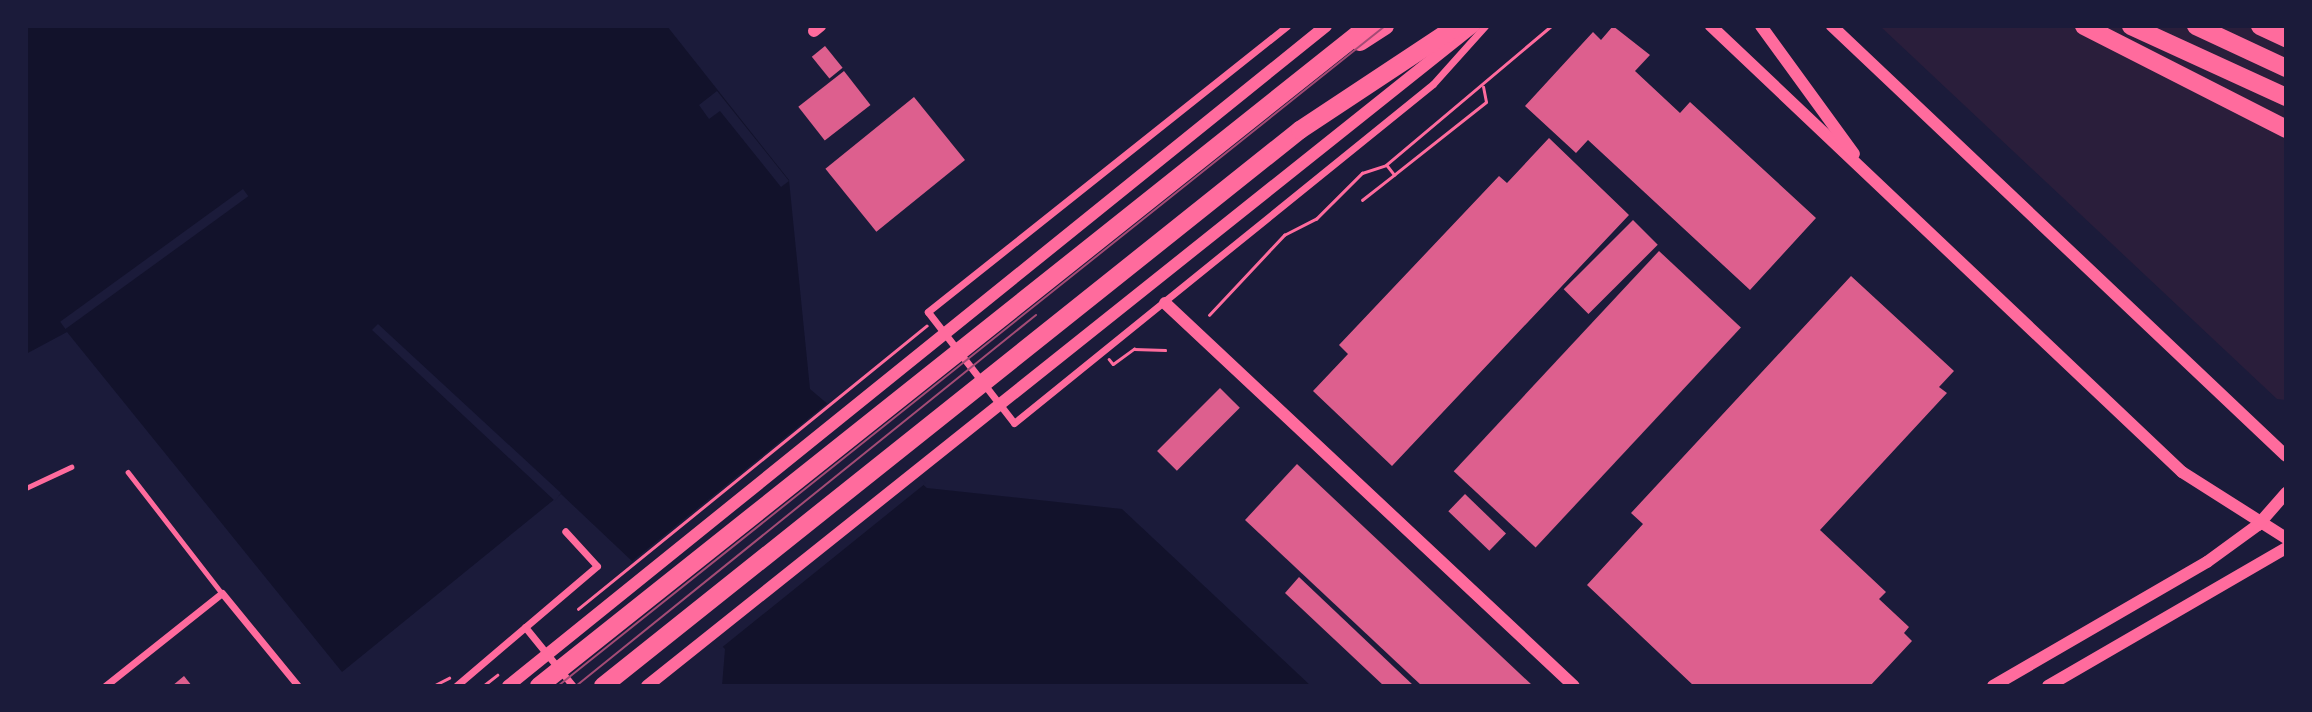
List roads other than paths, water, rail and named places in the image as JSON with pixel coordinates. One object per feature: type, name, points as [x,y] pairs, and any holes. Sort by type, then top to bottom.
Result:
[{"type":"highway","points":[[539,686],[1368,26]]},
{"type":"highway","points":[[1273,100],[1385,26]]},
{"type":"highway","points":[[603,686],[1300,130],[1439,26]]},
{"type":"highway","points":[[1300,130],[1458,26]]},
{"type":"highway","points":[[2084,26],[2286,129]]},
{"type":"highway","points":[[2131,26],[2286,97]]},
{"type":"highway","points":[[2196,26],[2286,68]]},
{"type":"highway","points":[[2260,26],[2286,38]]},
{"type":"street","points":[[1287,26],[928,312],[1014,423],[1433,84],[1485,26]]},
{"type":"street","points":[[647,686],[1474,26]]},
{"type":"street","points":[[1711,26],[2182,472],[2258,525],[2286,538]]},
{"type":"street","points":[[1761,26],[1872,180]]},
{"type":"street","points":[[1832,26],[2286,456]]},
{"type":"street","points":[[508,686],[1325,27]]},
{"type":"street","points":[[1165,303],[1574,686]]},
{"type":"street","points":[[1993,686],[2207,562],[2258,525],[2286,492]]},
{"type":"street","points":[[456,686],[597,566],[565,531]]},
{"type":"street","points":[[2048,686],[2286,548]]},
{"type":"street","points":[[105,686],[222,593],[298,686]]},
{"type":"street","points":[[525,627],[573,686]]},
{"type":"lane","points":[[26,488],[71,467]]},
{"type":"lane","points":[[128,472],[222,593]]},
{"type":"tram line","points":[[558,686],[1385,26]]},
{"type":"tram line","points":[[576,686],[1036,315]]}]
